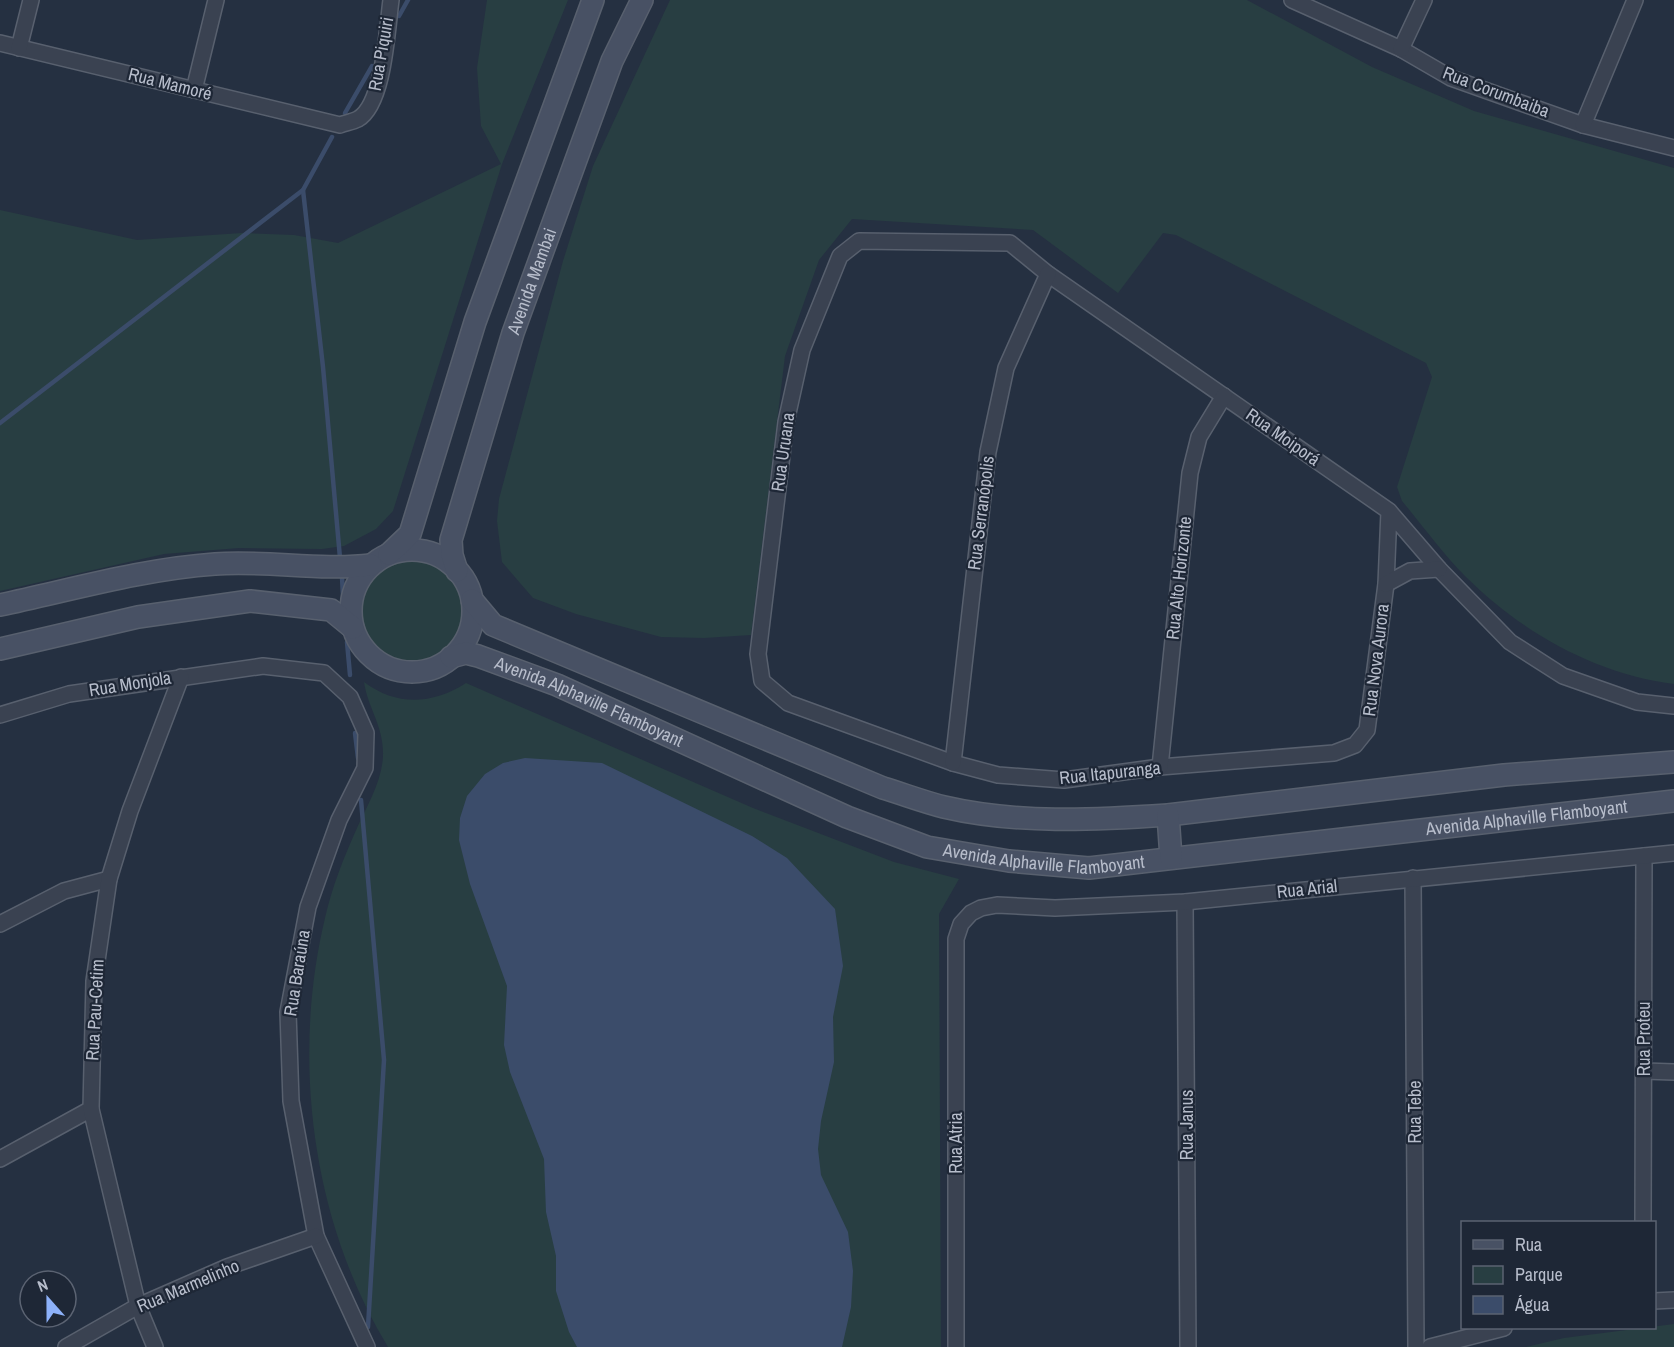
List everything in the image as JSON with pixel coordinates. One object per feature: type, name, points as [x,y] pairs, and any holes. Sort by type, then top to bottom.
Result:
[{"type":"street","points":[[19,48],[31,0]]},
{"type":"street","points":[[194,90],[216,0]]},
{"type":"street","name":"Rua Piquiri","points":[[340,125],[359,119],[372,104],[382,67],[391,0]]},
{"type":"street","points":[[352,628],[350,607],[357,582],[371,565],[389,554],[410,534],[475,322],[593,0]]},
{"type":"street","name":"Avenida Mambai","points":[[457,571],[452,555],[451,540],[513,333],[612,61],[642,0]]},
{"type":"street","name":"Rua Corumbaiba","points":[[1292,0],[1401,49],[1452,78],[1584,125],[1674,148]]},
{"type":"street","points":[[1401,49],[1424,0]]},
{"type":"street","points":[[1584,125],[1635,0]]},
{"type":"street","name":"Rua Mamoré","points":[[0,43],[340,125]]},
{"type":"street","name":"Rua Moiporá","points":[[859,241],[1010,243],[1048,274],[1389,511],[1438,569],[1510,642],[1563,676],[1637,702],[1674,706]]},
{"type":"street","name":"Rua Uruana","points":[[762,681],[758,654],[786,422],[802,350],[840,256],[859,241]]},
{"type":"street","name":"Rua Serranópolis","points":[[953,763],[988,452],[1006,368],[1048,274]]},
{"type":"street","name":"Rua Alto Horizonte","points":[[1160,767],[1190,474],[1199,437],[1224,396]]},
{"type":"street","name":"Rua Nova Aurora","points":[[1334,753],[1355,745],[1367,730],[1386,584],[1389,511]]},
{"type":"street","points":[[0,649],[138,617],[250,601],[331,610],[352,628],[362,647],[377,662],[393,669],[412,672],[433,668],[451,657],[465,642],[472,622],[472,600],[465,580],[452,564],[431,553],[410,550],[389,554]]},
{"type":"street","points":[[0,605],[170,569],[264,562],[347,568],[371,565]]},
{"type":"street","name":"Rua Nova Aurora","points":[[1386,584],[1410,571],[1438,569]]},
{"type":"street","name":"Avenida Alphaville Flamboyant","points":[[472,600],[493,624],[571,659],[883,788],[945,807],[1029,819],[1117,819],[1168,815],[1504,775],[1674,762]]},
{"type":"street","name":"Avenida Alphaville Flamboyant","points":[[451,657],[466,653],[478,656],[557,685],[847,817],[927,847],[1009,861],[1089,868],[1674,801]]},
{"type":"street","name":"Rua Monjola","points":[[0,715],[69,694],[181,676],[263,666]]},
{"type":"street","name":"Rua Baraúna","points":[[263,666],[324,673],[350,697],[366,732],[365,768],[339,820],[308,907],[288,1012],[291,1101],[316,1236],[367,1347]]},
{"type":"street","name":"Rua Pau-Cetim","points":[[154,1347],[138,1306],[91,1109],[94,981],[109,879],[130,811],[181,676]]},
{"type":"street","name":"Rua Itapuranga","points":[[762,681],[788,703],[953,763],[998,775],[1064,780],[1160,767],[1334,753]]},
{"type":"street","points":[[1168,815],[1172,858]]},
{"type":"street","name":"Rua Arial","points":[[956,939],[961,924],[970,913],[997,905],[1109,907],[1185,902],[1674,853]]},
{"type":"street","name":"Rua Proteu","points":[[1643,1221],[1644,856]]},
{"type":"street","name":"Rua Tebe","points":[[1413,878],[1416,1347]]},
{"type":"street","points":[[0,924],[63,891],[109,879]]},
{"type":"street","name":"Rua Janus","points":[[1185,902],[1188,1347]]},
{"type":"street","name":"Rua Atria","points":[[956,939],[956,1347]]},
{"type":"street","points":[[1644,1071],[1674,1072]]},
{"type":"street","points":[[0,1159],[91,1109]]},
{"type":"street","name":"Rua Marmelinho","points":[[66,1347],[138,1306],[227,1267],[316,1236]]},
{"type":"street","points":[[1656,1301],[1674,1300]]},
{"type":"street","points":[[1431,1347],[1500,1329]]},
{"type":"green space","points":[[487,0],[568,0],[502,164],[393,511],[376,529],[344,546],[322,549],[239,548],[164,554],[0,591],[0,210],[137,240],[242,233],[294,235],[338,243],[501,164],[481,126],[477,68]]},
{"type":"green space","points":[[670,0],[1247,0],[1372,67],[1474,111],[1674,168],[1674,684],[1616,671],[1561,647],[1535,632],[1510,615],[1465,576],[1402,501],[1397,487],[1432,377],[1426,363],[1176,235],[1163,233],[1118,293],[1033,230],[852,219],[819,260],[785,356],[751,635],[704,638],[661,637],[576,614],[533,598],[502,562],[497,521],[499,499],[563,261],[593,166]]},
{"type":"green space","points":[[411,560],[431,564],[447,575],[458,591],[462,611],[458,631],[447,647],[431,658],[411,662],[391,658],[375,647],[364,631],[360,611],[364,591],[375,575],[391,564]]},
{"type":"green space","points":[[364,682],[389,695],[414,700],[440,696],[466,683],[753,808],[894,862],[959,879],[939,914],[941,1347],[388,1347],[362,1299],[341,1247],[326,1194],[315,1139],[310,1083],[310,1027],[315,972],[325,918],[339,872],[373,793],[382,765],[383,745]]},
{"type":"green space","points":[[1674,1324],[1674,1347],[1526,1347],[1564,1338],[1635,1329],[1656,1329],[1656,1326]]},
{"type":"water","points":[[525,758],[602,763],[752,836],[787,858],[835,909],[843,966],[833,1017],[834,1062],[821,1121],[818,1149],[821,1175],[848,1232],[853,1271],[851,1307],[842,1347],[577,1347],[569,1332],[556,1291],[556,1256],[546,1212],[544,1159],[510,1072],[504,1045],[507,986],[470,884],[459,840],[460,818],[467,796],[485,774],[503,763]]},
{"type":"waterway","points":[[399,16],[408,0]]},
{"type":"waterway","points":[[345,113],[372,66]]},
{"type":"waterway","points":[[0,423],[303,190],[332,137]]},
{"type":"waterway","points":[[303,190],[323,367],[340,558]]},
{"type":"waterway","points":[[342,577],[343,596]]},
{"type":"waterway","points":[[347,642],[350,675]]},
{"type":"waterway","points":[[355,733],[358,758]]},
{"type":"waterway","points":[[361,800],[384,1060],[368,1327]]}]
